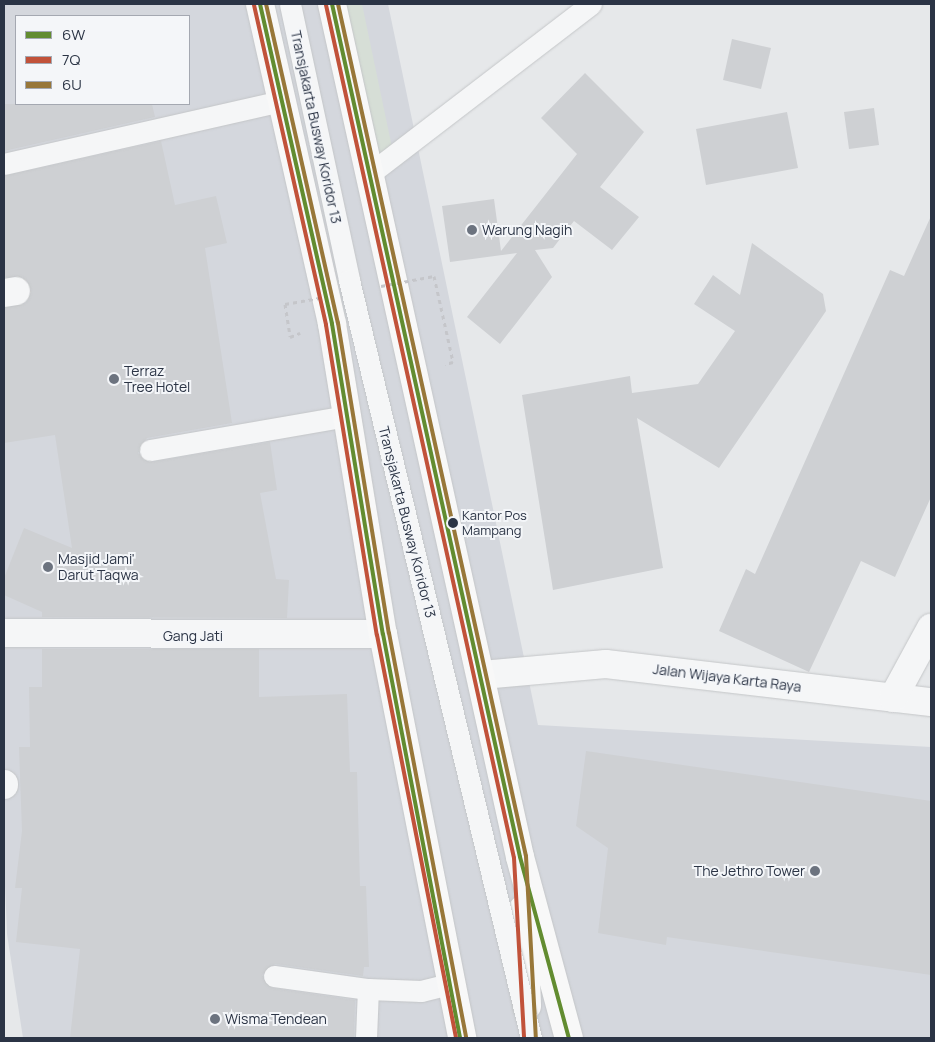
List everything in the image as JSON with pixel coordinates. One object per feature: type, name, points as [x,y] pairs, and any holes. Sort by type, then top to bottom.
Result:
[{"type":"main road","points":[[260,4],[332,324],[383,634],[460,1036]]},
{"type":"main road","points":[[332,4],[372,172],[520,857],[569,1038]]},
{"type":"main road","points":[[520,857],[531,1038]]},
{"type":"street","points":[[893,698],[931,628]]},
{"type":"street","name":"Gang Jati","points":[[4,633],[383,634]]},
{"type":"street","name":"Jalan Wijaya Karta Raya","points":[[482,675],[606,664],[931,702]]},
{"type":"lane","name":"Transjakarta Busway Koridor 13","points":[[290,4],[349,280],[531,1038]]},
{"type":"lane","points":[[372,172],[591,4]]},
{"type":"lane","points":[[4,164],[282,101]]},
{"type":"lane","points":[[150,450],[347,416]]},
{"type":"lane","points":[[274,976],[368,989],[421,991],[449,984]]},
{"type":"lane","points":[[366,1038],[368,989]]},
{"type":"shaded area","points":[[4,4],[388,4],[538,725],[931,747],[931,1038],[23,1038],[7,934],[4,862]]},
{"type":"shaded area","points":[[332,4],[362,4],[394,157],[372,172]]},
{"type":"building","points":[[732,39],[771,48],[761,89],[723,80]]},
{"type":"building","points":[[585,73],[644,132],[600,187],[639,217],[612,250],[574,221],[553,248],[535,250],[552,277],[500,344],[467,317],[517,253],[450,262],[442,206],[494,199],[501,251],[577,154],[541,118]]},
{"type":"building","points":[[4,104],[152,105],[155,117],[4,151]]},
{"type":"building","points":[[874,108],[879,145],[849,149],[844,112]]},
{"type":"building","points":[[787,112],[798,168],[706,185],[696,129]]},
{"type":"building","points":[[161,141],[175,205],[216,196],[227,243],[205,248],[232,423],[147,438],[138,453],[152,462],[270,442],[277,490],[260,493],[276,579],[289,580],[287,618],[42,617],[42,612],[4,595],[4,578],[24,528],[72,548],[55,435],[4,443],[4,308],[26,303],[31,289],[22,277],[4,277],[4,176]]},
{"type":"building","points":[[931,216],[931,497],[895,577],[861,561],[809,672],[719,631],[746,569],[755,574],[890,270],[904,276]]},
{"type":"building","name":"Kantor Pos Mampang","points":[[752,243],[823,294],[826,311],[719,468],[637,418],[663,568],[553,590],[522,395],[630,376],[632,393],[698,384],[735,331],[694,304],[713,275],[740,295]]},
{"type":"building","points":[[42,649],[259,649],[259,697],[347,694],[350,772],[357,772],[360,886],[366,886],[369,967],[364,967],[363,976],[275,964],[262,975],[272,988],[355,1000],[354,1038],[70,1038],[80,949],[16,942],[22,888],[15,888],[22,831],[19,747],[30,747],[29,687],[42,687]]},
{"type":"building","name":"The Jethro Tower","points":[[586,751],[931,801],[931,975],[667,937],[666,945],[598,933],[608,848],[576,826]]},
{"type":"transit line","name":"6W","points":[[260,4],[332,324],[383,634],[460,1038]]},
{"type":"transit line","name":"6U","points":[[266,4],[338,323],[389,633],[466,1037]]},
{"type":"transit line","name":"6W","points":[[332,4],[520,857],[569,1038]]},
{"type":"transit line","name":"6U","points":[[338,4],[526,856],[536,1038]]},
{"type":"transit line","name":"7Q","points":[[254,5],[326,325],[377,635],[456,1038]]},
{"type":"transit line","name":"7Q","points":[[326,5],[514,858],[524,1038]]},
{"type":"place","name":"Warung Nagih","points":[[472,230]]},
{"type":"place","name":"Terraz Tree Hotel","points":[[114,379]]},
{"type":"place","name":"Kantor Pos Mampang","points":[[453,523]]},
{"type":"place","name":"Masjid Jami' Darut Taqwa","points":[[48,567]]},
{"type":"place","name":"The Jethro Tower","points":[[815,871]]},
{"type":"place","name":"Wisma Tendean","points":[[215,1019]]}]
